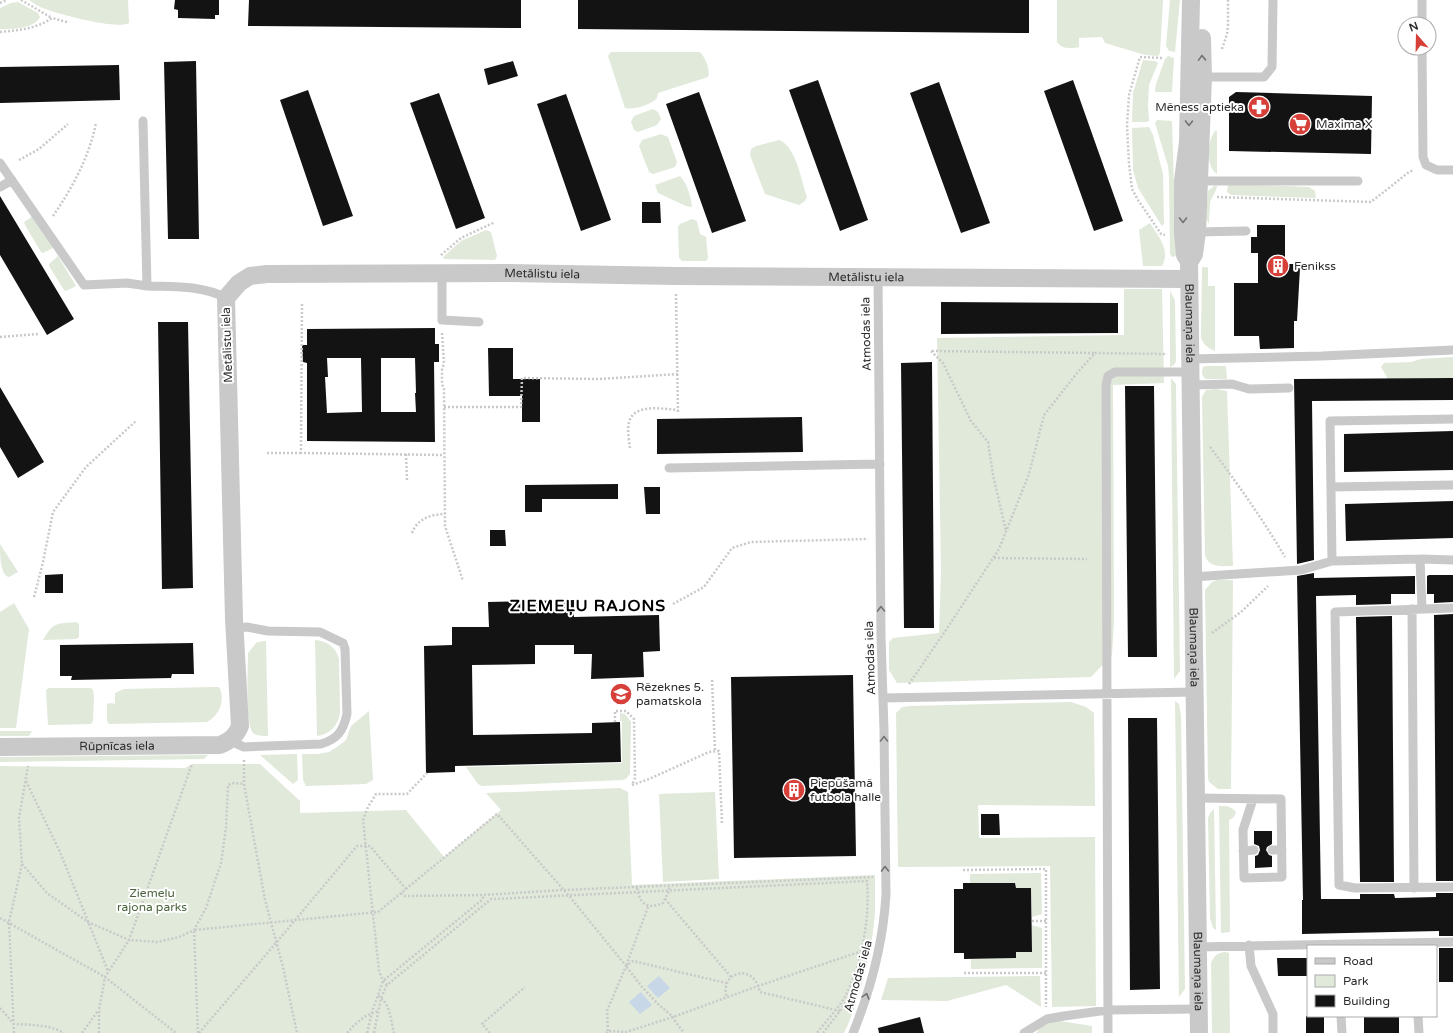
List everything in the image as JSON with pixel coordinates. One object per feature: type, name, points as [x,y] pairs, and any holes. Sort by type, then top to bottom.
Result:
[{"type":"street","name":"Blaumaņa iela","points":[[1191,0],[1196,78]]},
{"type":"street","name":"Blaumaņa iela","points":[[1199,1033],[1188,279],[1189,261],[1194,254],[1197,232],[1188,142],[1196,78],[1201,0]]},
{"type":"street","name":"Blaumaņa iela","points":[[1189,261],[1185,255],[1183,233],[1191,181]]},
{"type":"street","name":"Metālistu iela","points":[[238,743],[237,733],[240,726],[235,623],[226,298],[239,283],[250,276],[440,265],[878,277],[1188,279]]},
{"type":"street","name":"Rūpnīcas iela","points":[[0,747],[220,745],[238,743]]},
{"type":"lane","points":[[1196,78],[1264,77],[1272,67],[1273,0]]},
{"type":"lane","points":[[1422,0],[1422,16]]},
{"type":"lane","points":[[1422,56],[1423,157],[1426,165],[1436,170],[1453,170]]},
{"type":"lane","points":[[143,121],[147,286]]},
{"type":"lane","points":[[0,162],[84,284],[127,283],[147,286],[202,289],[226,298]]},
{"type":"lane","points":[[0,187],[12,180]]},
{"type":"lane","points":[[1191,181],[1358,181]]},
{"type":"lane","points":[[1197,232],[1246,231]]},
{"type":"lane","points":[[440,265],[442,320],[479,322]]},
{"type":"lane","name":"Atmodas iela","points":[[853,1033],[861,1015],[879,953],[886,895],[880,539],[878,277]]},
{"type":"lane","points":[[1108,1033],[1106,385],[1108,376],[1115,372],[1189,372],[1322,356],[1453,350]]},
{"type":"lane","points":[[1189,372],[1249,389],[1289,388]]},
{"type":"lane","points":[[1332,561],[1330,421],[1453,419]]},
{"type":"lane","points":[[668,468],[880,464]]},
{"type":"lane","points":[[1331,487],[1453,485]]},
{"type":"lane","points":[[1192,577],[1294,571],[1332,561],[1420,559],[1453,560]]},
{"type":"lane","points":[[1420,559],[1422,609]]},
{"type":"lane","points":[[1453,608],[1334,612],[1338,884],[1355,888],[1453,888]]},
{"type":"lane","points":[[1412,609],[1414,888]]},
{"type":"lane","points":[[235,623],[247,628],[268,631],[320,632],[343,643],[345,648],[347,714],[345,723],[337,737],[329,742],[321,744],[238,743]]},
{"type":"lane","points":[[883,698],[1107,692],[1194,692]]},
{"type":"lane","points":[[1195,798],[1281,799],[1282,877],[1244,878],[1243,830],[1253,799]]},
{"type":"lane","points":[[1243,851],[1254,850]]},
{"type":"lane","points":[[1272,850],[1282,850]]},
{"type":"lane","points":[[1197,946],[1417,944],[1453,942]]},
{"type":"lane","points":[[1249,945],[1251,966],[1273,1014],[1273,1033]]},
{"type":"lane","points":[[1024,1033],[1046,1019],[1108,1010],[1198,1009]]},
{"type":"lane","points":[[1341,1017],[1342,1033]]},
{"type":"lane","points":[[1418,1017],[1419,1033]]},
{"type":"path","points":[[0,3],[7,0]]},
{"type":"path","points":[[21,0],[52,18],[67,22]]},
{"type":"path","points":[[0,32],[25,30],[43,24],[52,18]]},
{"type":"path","points":[[1162,58],[1140,57],[1129,95],[1127,125],[1132,189],[1161,234],[1167,235]]},
{"type":"path","points":[[45,228],[69,193],[92,144],[96,123]]},
{"type":"path","points":[[19,160],[39,149],[68,124]]},
{"type":"path","points":[[440,265],[461,238],[495,222]]},
{"type":"path","points":[[630,448],[628,423],[638,412],[646,409],[678,411],[676,290]]},
{"type":"path","points":[[301,453],[302,304]]},
{"type":"path","points":[[442,320],[444,363],[442,370],[442,384],[444,389],[445,526],[463,581]]},
{"type":"path","points":[[0,337],[38,334]]},
{"type":"path","points":[[1006,532],[993,475],[988,442],[970,421],[943,363],[931,351],[1168,354]]},
{"type":"path","points":[[900,698],[999,549],[1029,474],[1044,415],[1095,353]]},
{"type":"path","points":[[444,407],[521,407],[522,378],[600,379],[678,374]]},
{"type":"path","points":[[34,597],[53,512],[86,467],[136,421]]},
{"type":"path","points":[[1206,442],[1238,483],[1294,571],[1278,577],[1241,612],[1210,634]]},
{"type":"path","points":[[267,453],[444,455]]},
{"type":"path","points":[[406,454],[407,480]]},
{"type":"path","points":[[412,533],[417,524],[422,520],[434,514],[445,514]]},
{"type":"path","points":[[674,604],[704,587],[732,548],[738,546],[751,542],[880,539]]},
{"type":"path","points":[[993,558],[1087,559]]},
{"type":"path","points":[[712,680],[715,751]]},
{"type":"path","points":[[615,722],[615,712],[626,711],[634,719],[635,778],[632,785],[709,752],[719,751],[722,824]]},
{"type":"path","points":[[238,743],[245,772],[244,784],[265,900],[297,1033]]},
{"type":"path","points":[[99,1033],[99,1010],[105,977],[129,940],[192,764]]},
{"type":"path","points":[[14,1033],[9,922],[22,864],[19,818],[28,766]]},
{"type":"path","points":[[387,985],[383,981],[379,971],[363,820],[376,794],[407,794],[426,773]]},
{"type":"path","points":[[26,781],[60,852],[108,971]]},
{"type":"path","points":[[198,1033],[194,930],[206,908],[221,863],[226,828],[228,786],[234,784],[244,784]]},
{"type":"path","points":[[22,864],[47,893],[88,922],[129,940],[157,942],[179,937],[194,930],[378,912],[498,814],[568,896],[642,987],[673,1017],[674,1021],[684,1033]]},
{"type":"path","points":[[198,1033],[296,920],[357,846],[370,846],[406,889]]},
{"type":"path","points":[[963,870],[1046,869],[1046,1007]]},
{"type":"path","points":[[401,892],[405,896],[483,895],[563,890],[872,877]]},
{"type":"path","points":[[483,895],[491,899],[638,893],[867,880],[872,877]]},
{"type":"path","points":[[872,877],[872,883]]},
{"type":"path","points":[[862,964],[866,919],[867,880]]},
{"type":"path","points":[[637,888],[642,902],[648,906],[653,906],[663,903],[669,886]]},
{"type":"path","points":[[367,1033],[372,1012],[383,981],[483,899],[483,895]]},
{"type":"path","points":[[816,1033],[835,1010],[853,980],[869,932],[872,897]]},
{"type":"path","points":[[374,1033],[382,998],[387,985],[491,899]]},
{"type":"path","points":[[665,899],[731,977]]},
{"type":"path","points":[[648,906],[626,966],[607,1011],[607,1032],[626,1032],[863,951]]},
{"type":"path","points":[[0,918],[105,977],[176,1033]]},
{"type":"path","points":[[1032,921],[1046,921]]},
{"type":"path","points":[[626,966],[633,960],[726,983]]},
{"type":"path","points":[[727,998],[725,988],[726,983],[731,977],[742,973],[747,974],[756,981],[760,992],[840,1011]]},
{"type":"path","points":[[964,973],[1046,973]]},
{"type":"path","points":[[490,1033],[482,1024],[525,987]]},
{"type":"path","points":[[823,1033],[840,1011],[853,990]]},
{"type":"path","points":[[378,996],[382,998],[388,1010],[394,1033]]},
{"type":"path","points":[[0,1008],[14,1024],[40,1025],[55,1028],[64,1033]]},
{"type":"path","points":[[82,1033],[99,1010]]},
{"type":"path","points":[[346,1033],[358,1020],[372,1012],[379,1010]]},
{"type":"green space","points":[[29,0],[128,0],[129,23],[123,25],[101,23],[74,17],[43,8]]},
{"type":"green space","points":[[1057,0],[1163,0],[1160,53],[1158,56],[1145,55],[1105,43],[1102,37],[1079,38],[1079,47],[1076,48],[1061,46],[1057,42]]},
{"type":"green space","points":[[1170,0],[1180,0],[1175,52],[1169,51],[1166,46]]},
{"type":"green space","points":[[18,2],[38,13],[40,17],[33,24],[22,28],[0,29],[0,8],[11,3]]},
{"type":"green space","points":[[611,52],[700,52],[707,64],[709,74],[708,77],[658,93],[657,98],[654,101],[646,105],[637,108],[625,108],[608,56]]},
{"type":"green space","points":[[1168,56],[1174,58],[1172,92],[1156,92],[1156,84],[1165,59]]},
{"type":"green space","points":[[1143,60],[1155,61],[1158,63],[1149,85],[1149,121],[1132,122],[1133,93]]},
{"type":"green space","points":[[653,109],[658,112],[661,119],[657,125],[638,132],[634,130],[631,122],[634,116]]},
{"type":"green space","points":[[1157,120],[1172,121],[1176,256],[1172,257],[1170,254],[1168,166],[1155,123]]},
{"type":"green space","points":[[1149,127],[1153,135],[1163,174],[1164,224],[1162,226],[1138,188],[1133,170],[1132,128]]},
{"type":"green space","points":[[1216,130],[1217,174],[1213,170],[1209,159],[1209,146]]},
{"type":"green space","points":[[661,134],[668,137],[677,162],[675,167],[653,174],[649,172],[639,146],[642,140]]},
{"type":"green space","points":[[779,140],[785,143],[790,149],[800,173],[807,197],[805,201],[799,205],[765,194],[750,155],[751,149],[756,146]]},
{"type":"green space","points":[[680,176],[685,182],[692,207],[686,206],[658,193],[655,185]]},
{"type":"green space","points":[[1228,184],[1309,187],[1315,191],[1316,198],[1231,195],[1227,192]]},
{"type":"green space","points":[[1214,186],[1217,186],[1210,202],[1209,224],[1206,218],[1208,191]]},
{"type":"green space","points":[[33,216],[53,248],[43,253],[24,222]]},
{"type":"green space","points":[[692,219],[697,221],[700,234],[706,237],[708,258],[706,261],[682,261],[679,258],[678,227],[680,224]]},
{"type":"green space","points":[[1150,223],[1160,238],[1164,249],[1165,254],[1162,266],[1143,266],[1139,230]]},
{"type":"green space","points":[[486,230],[491,232],[497,256],[495,260],[444,259],[443,257],[461,241]]},
{"type":"green space","points":[[58,256],[76,286],[66,291],[49,266],[49,264]]},
{"type":"green space","points":[[1202,267],[1208,268],[1208,286],[1215,286],[1215,351],[1206,346],[1201,338]]},
{"type":"green space","points":[[1124,289],[1162,289],[1164,383],[1113,385],[1114,621],[1112,655],[1091,677],[897,683],[889,670],[889,642],[893,638],[939,633],[941,571],[937,338],[1124,335]]},
{"type":"green space","points":[[1170,291],[1175,300],[1176,361],[1174,365],[1170,367]]},
{"type":"green space","points":[[1453,357],[1453,378],[1388,379],[1381,367],[1384,363],[1411,362],[1421,359]]},
{"type":"green space","points":[[1226,366],[1227,379],[1206,379],[1202,372],[1203,367]]},
{"type":"green space","points":[[1171,378],[1176,384],[1180,671],[1174,679]]},
{"type":"green space","points":[[1216,389],[1227,391],[1233,566],[1216,566],[1210,563],[1205,556],[1202,397],[1206,390]]},
{"type":"green space","points":[[0,544],[18,572],[9,577],[2,568]]},
{"type":"green space","points":[[1217,580],[1233,580],[1231,789],[1218,789],[1209,782],[1208,778],[1205,590],[1212,582]]},
{"type":"green space","points":[[14,603],[29,629],[16,728],[0,728],[0,612]]},
{"type":"green space","points":[[77,622],[79,625],[79,637],[76,639],[43,640],[53,626]]},
{"type":"green space","points":[[315,640],[330,645],[336,651],[339,659],[339,718],[333,729],[317,736]]},
{"type":"green space","points":[[266,641],[268,736],[253,733],[250,728],[248,707],[248,653],[257,642]]},
{"type":"green space","points":[[219,687],[222,697],[220,707],[215,716],[207,722],[109,724],[107,721],[107,704],[115,704],[115,693],[124,689]]},
{"type":"green space","points":[[49,688],[91,688],[93,690],[94,697],[93,721],[91,724],[48,725],[46,690]]},
{"type":"green space","points":[[1175,701],[1179,704],[1181,716],[1185,989],[1179,997]]},
{"type":"green space","points":[[1071,702],[1086,707],[1094,713],[1095,806],[978,805],[979,838],[1095,837],[1096,1006],[1052,1007],[1050,866],[898,867],[896,713],[902,707],[910,706]]},
{"type":"green space","points":[[369,711],[373,780],[366,784],[306,786],[303,780],[302,754],[329,752],[337,747],[346,740],[351,726]]},
{"type":"green space","points":[[620,713],[625,714],[631,722],[630,774],[626,779],[482,786],[478,784],[466,767],[622,763],[622,721],[620,721]]},
{"type":"green space","points":[[0,731],[32,731],[29,736],[0,736]]},
{"type":"green space","points":[[297,754],[298,780],[293,784],[260,755]]},
{"type":"green space","points":[[208,755],[204,759],[0,762],[0,757]]},
{"type":"green space","name":"Ziemeļu rajona parks","points":[[192,764],[260,764],[300,801],[300,813],[406,810],[444,857],[501,810],[486,793],[620,788],[628,792],[632,885],[875,875],[874,927],[865,974],[856,1005],[844,1033],[0,1033],[0,766],[185,768]]},
{"type":"green space","points":[[715,792],[719,879],[663,882],[659,794]]},
{"type":"green space","points":[[1219,806],[1228,807],[1236,812],[1234,817],[1229,820],[1230,932],[1221,933]]},
{"type":"green space","points":[[1214,809],[1216,930],[1213,928],[1210,918],[1208,818]]},
{"type":"green space","points":[[1041,873],[1042,914],[1032,917],[1031,888],[1016,888],[1015,883],[970,883],[970,874]]},
{"type":"green space","points":[[1031,925],[1042,928],[1042,968],[971,969],[971,959],[1016,958],[1016,952],[1032,952]]},
{"type":"green space","points":[[1225,952],[1229,953],[1230,1033],[1212,1033],[1211,963],[1216,955]]},
{"type":"green space","points":[[1040,976],[1041,1007],[1006,985],[947,1001],[881,1000],[888,978]]},
{"type":"green space","points":[[1047,1019],[1092,1026],[1092,1033],[1036,1033]]},
{"type":"water","points":[[659,976],[670,988],[658,998],[647,986]]},
{"type":"water","points":[[641,992],[652,1005],[640,1014],[629,1002]]},
{"type":"building","points":[[175,0],[219,0],[219,15],[215,15],[215,19],[178,18],[178,10],[174,9]]},
{"type":"building","points":[[249,0],[521,0],[521,28],[248,26]]},
{"type":"building","points":[[578,0],[1029,0],[1029,33],[578,29]]},
{"type":"building","points":[[196,61],[199,239],[168,239],[164,62]]},
{"type":"building","points":[[513,61],[518,76],[488,85],[484,69]]},
{"type":"building","points":[[119,65],[120,100],[0,103],[0,67]]},
{"type":"building","points":[[818,80],[868,220],[840,231],[789,90]]},
{"type":"building","points":[[1073,80],[1123,221],[1094,231],[1044,91]]},
{"type":"building","points":[[939,82],[990,223],[961,233],[910,93]]},
{"type":"building","points":[[308,90],[353,216],[323,226],[280,100]]},
{"type":"building","points":[[699,92],[746,221],[712,233],[666,104]]},
{"type":"building","name":"Maxima X","points":[[1236,92],[1372,96],[1371,154],[1229,151],[1229,97]]},
{"type":"building","points":[[439,93],[485,218],[456,229],[410,103]]},
{"type":"building","points":[[566,94],[611,220],[581,231],[537,104]]},
{"type":"building","points":[[0,196],[74,319],[47,335],[0,255]]},
{"type":"building","points":[[642,202],[660,202],[661,223],[642,223]]},
{"type":"building","points":[[1257,225],[1285,225],[1285,264],[1298,264],[1298,268],[1300,268],[1297,321],[1294,321],[1294,348],[1260,349],[1259,336],[1234,336],[1234,283],[1258,283],[1258,253],[1251,253],[1251,237],[1257,237]]},
{"type":"building","points":[[941,302],[1118,303],[1118,333],[941,334]]},
{"type":"building","points":[[158,322],[188,322],[193,588],[162,589]]},
{"type":"building","points":[[435,328],[435,344],[439,344],[439,362],[434,362],[435,442],[307,441],[307,363],[303,362],[302,345],[307,345],[307,329]],"holes":[[[327,358],[361,358],[362,412],[327,413],[325,377],[328,377]],[[381,358],[415,358],[416,412],[381,412]]]},
{"type":"building","points":[[488,348],[513,348],[513,379],[540,379],[540,422],[522,422],[522,396],[489,396]]},
{"type":"building","points":[[932,362],[934,628],[904,628],[901,363]]},
{"type":"building","points":[[1453,378],[1453,400],[1312,401],[1314,560],[1297,564],[1294,379]]},
{"type":"building","points":[[1125,386],[1154,386],[1157,657],[1128,657]]},
{"type":"building","points":[[0,387],[44,462],[18,478],[0,447]]},
{"type":"building","points":[[802,417],[803,452],[657,454],[657,419]]},
{"type":"building","points":[[1453,431],[1453,470],[1344,472],[1344,434]]},
{"type":"building","points":[[618,484],[618,499],[542,499],[542,512],[525,512],[525,485]]},
{"type":"building","points":[[644,487],[660,487],[660,514],[646,514]]},
{"type":"building","points":[[1453,501],[1453,538],[1346,541],[1345,504]]},
{"type":"building","points":[[490,530],[505,530],[506,546],[490,546]]},
{"type":"building","points":[[1314,573],[1314,578],[1415,576],[1415,594],[1391,594],[1391,604],[1356,605],[1356,595],[1316,596],[1321,899],[1360,899],[1360,894],[1394,894],[1395,898],[1436,897],[1436,893],[1453,893],[1453,936],[1439,936],[1439,931],[1302,934],[1303,900],[1297,576]]},
{"type":"building","points":[[63,574],[63,593],[45,593],[45,575]]},
{"type":"building","points":[[1453,575],[1453,602],[1434,603],[1434,594],[1427,594],[1427,576]]},
{"type":"building","points":[[574,600],[574,617],[659,615],[660,651],[643,652],[644,677],[591,679],[592,654],[574,654],[574,645],[535,645],[535,664],[472,665],[473,735],[592,733],[592,723],[620,722],[621,762],[455,766],[455,772],[426,773],[424,646],[452,645],[452,627],[489,627],[488,602]]},
{"type":"building","points":[[1453,614],[1453,881],[1436,881],[1434,615]]},
{"type":"building","points":[[1392,616],[1394,882],[1360,882],[1356,617]]},
{"type":"building","points":[[193,643],[194,674],[172,674],[171,678],[71,680],[72,676],[60,676],[60,645]]},
{"type":"building","name":"Piepūšamā futbola halle","points":[[853,675],[856,856],[734,858],[731,677]]},
{"type":"building","points":[[1128,718],[1157,718],[1160,989],[1130,990]]},
{"type":"building","points":[[981,814],[999,814],[1000,835],[981,835]]},
{"type":"building","points":[[1254,831],[1272,831],[1272,844],[1267,847],[1266,850],[1269,855],[1272,856],[1272,867],[1255,868],[1255,856],[1258,855],[1260,850],[1259,846],[1254,844]]},
{"type":"building","points":[[963,883],[1015,883],[1016,888],[1031,888],[1032,952],[1016,952],[1016,958],[964,959],[964,953],[954,953],[954,889],[963,889]]},
{"type":"building","points":[[1439,948],[1453,948],[1453,982],[1439,982]]},
{"type":"building","points":[[1277,958],[1307,958],[1307,976],[1278,976]]},
{"type":"building","points":[[1306,1016],[1324,1017],[1324,1033],[1306,1033]]},
{"type":"building","points":[[920,1017],[924,1033],[879,1033],[878,1028]]},
{"type":"building","points":[[1364,1017],[1399,1017],[1399,1033],[1364,1033]]},
{"type":"place","name":"Mēness aptieka","points":[[1259,107]]},
{"type":"place","name":"Maxima X","points":[[1300,124]]},
{"type":"place","name":"Fenikss","points":[[1278,266]]},
{"type":"place","name":"Rēzeknes 5. pamatskola","points":[[621,694]]},
{"type":"place","name":"Piepūšamā futbola halle","points":[[794,790]]},
{"type":"district","name":"ZIEMEĻU RAJONS","points":[[588,606]]}]
